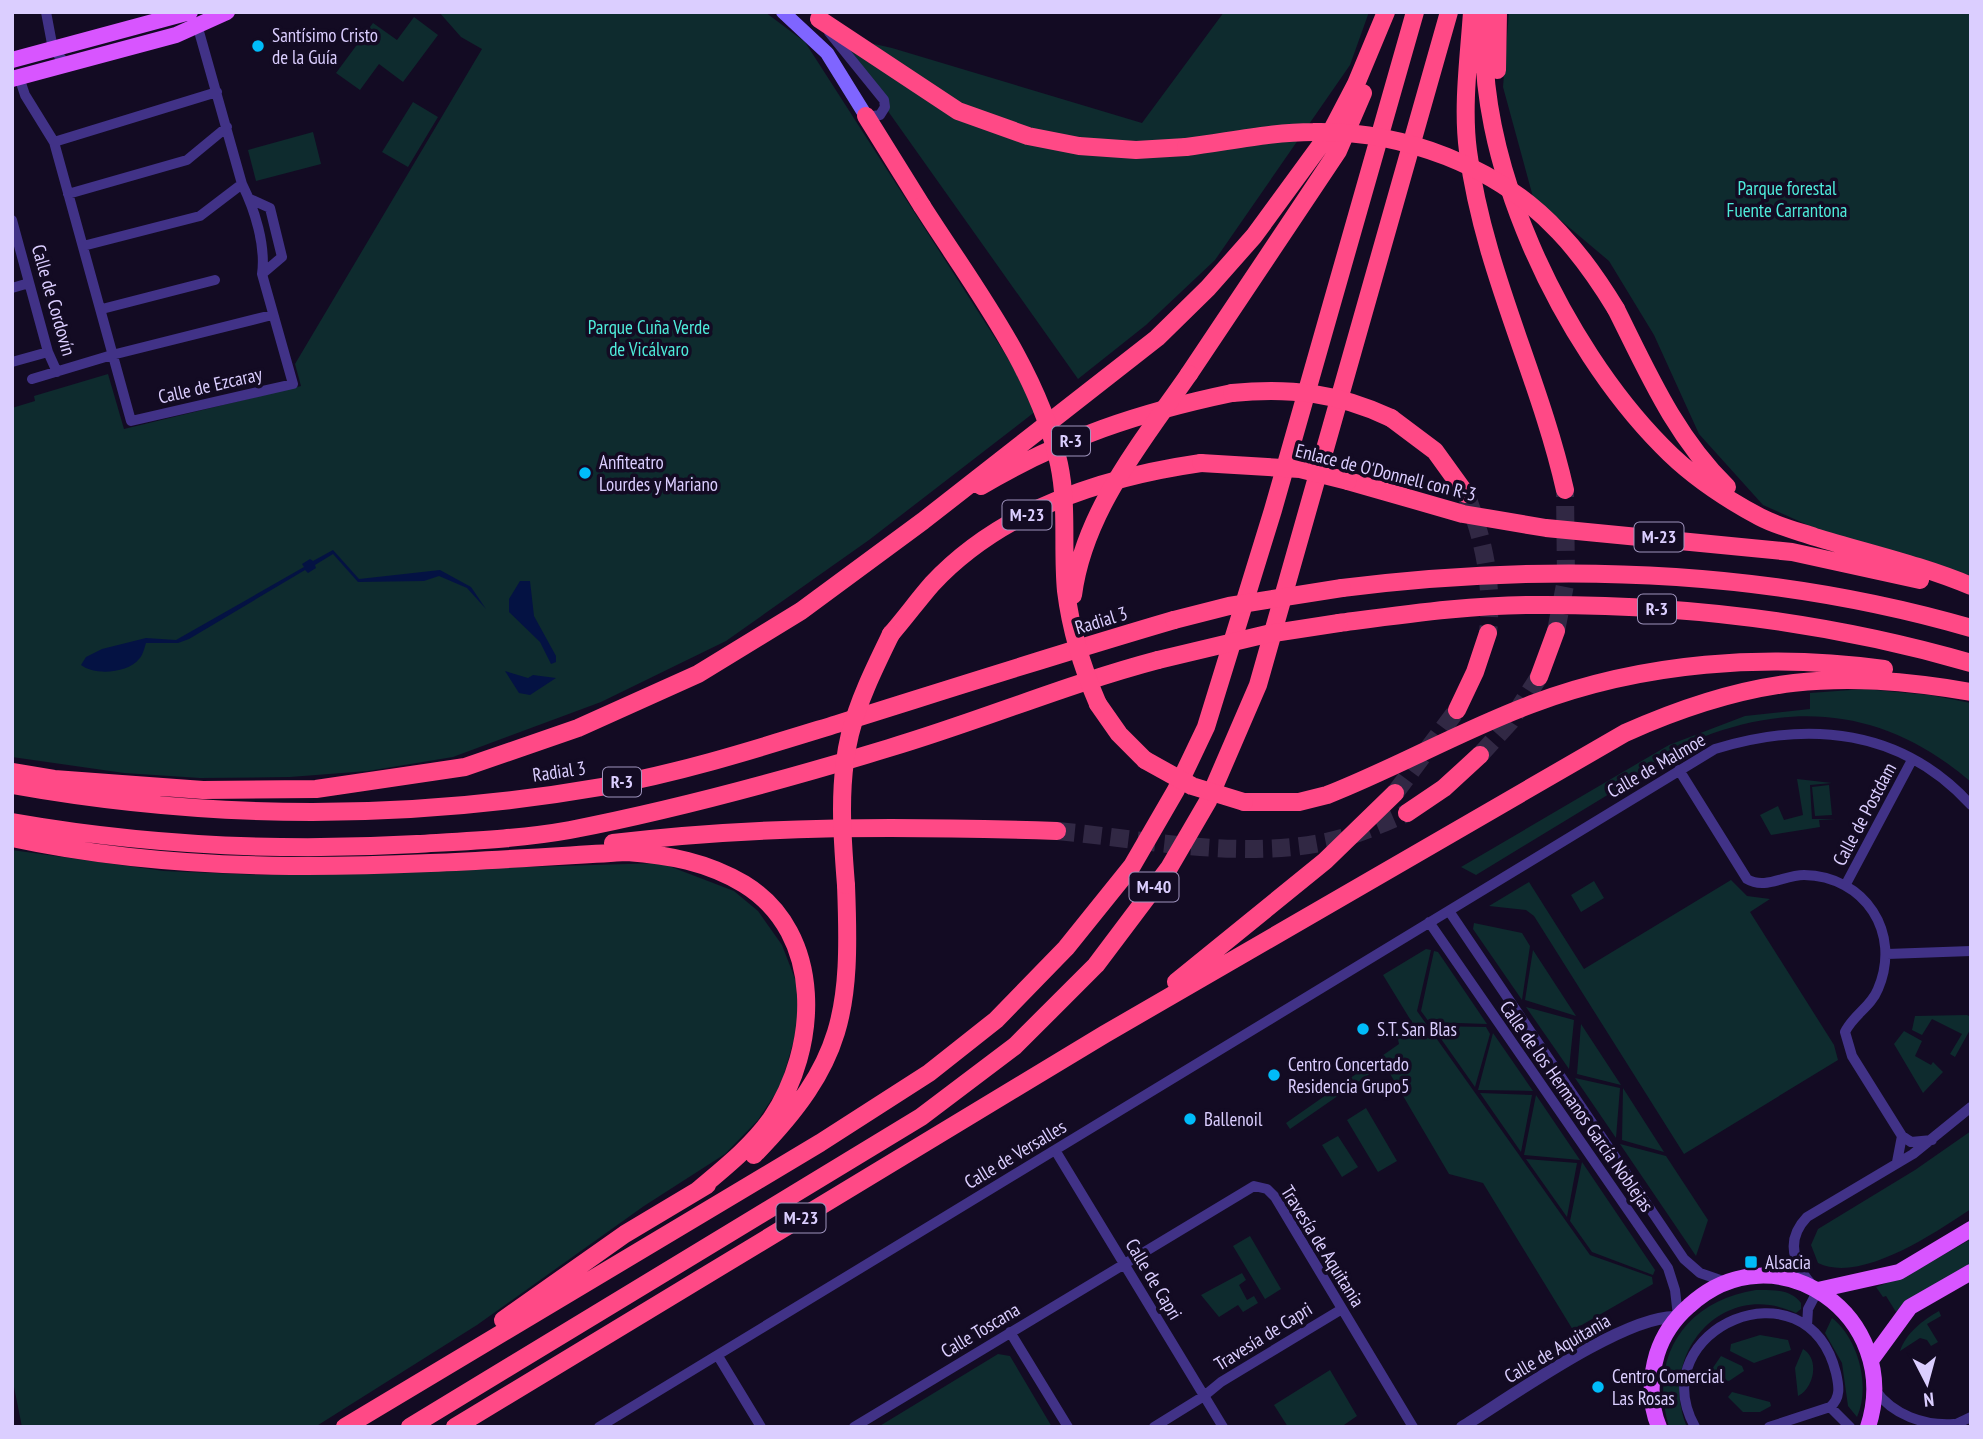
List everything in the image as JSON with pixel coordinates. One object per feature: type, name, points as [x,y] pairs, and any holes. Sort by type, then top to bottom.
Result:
[{"type":"highway","points":[[923,521],[1157,338],[1208,288],[1254,236],[1333,128],[1356,84],[1386,12]]},
{"type":"highway","points":[[1072,624],[1073,592],[1087,537],[1102,505],[1338,151],[1397,12]]},
{"type":"highway","name":"M-40","points":[[345,1427],[820,1143],[929,1073],[1005,1012],[1066,948],[1132,866],[1175,790],[1206,727],[1277,497],[1415,12]]},
{"type":"highway","name":"M-40","points":[[410,1427],[921,1117],[1015,1046],[1096,965],[1169,868],[1208,801],[1258,685],[1449,12]]},
{"type":"highway","points":[[1472,12],[1467,149],[1478,210],[1504,303],[1553,436],[1565,490]]},
{"type":"highway","points":[[1486,12],[1484,30],[1491,115],[1503,169],[1522,228],[1589,355],[1616,394],[1663,448],[1726,497],[1762,518],[1971,586]]},
{"type":"highway","points":[[1498,12],[1496,94],[1504,142],[1516,189],[1560,301]]},
{"type":"highway","points":[[815,16],[958,111],[1028,136],[1079,146],[1136,150],[1312,132],[1362,134],[1431,150],[1463,164],[1531,206],[1557,229],[1587,264],[1616,309],[1660,398],[1701,461],[1731,490],[1805,534]]},
{"type":"highway","points":[[866,116],[1015,355],[1050,434],[1063,488],[1066,592],[1079,661],[1098,704],[1119,734],[1145,760],[1192,786],[1244,802],[1299,802],[1327,795],[1531,704],[1621,678],[1661,671],[1746,662],[1849,664],[1919,674],[1971,690]]},
{"type":"highway","name":"R-3","points":[[12,772],[54,779],[204,790],[316,789],[465,767],[578,728],[698,674],[802,611],[923,521],[1011,469],[1109,424],[1162,407],[1232,393],[1270,389],[1312,391],[1358,402],[1391,418],[1434,452],[1466,494]]},
{"type":"highway","name":"Enlace de O'Donnell con R-3","points":[[698,1190],[748,1161],[786,1122],[815,1083],[836,1038],[847,981],[843,800],[850,736],[867,684],[891,634],[933,583],[998,529],[1073,492],[1141,472],[1201,463],[1300,469],[1463,514],[1546,528],[1792,552],[1971,592]]},
{"type":"highway","name":"Radial 3","points":[[12,785],[203,810],[317,813],[473,805],[589,789],[732,756],[1174,620],[1230,606],[1431,577],[1550,572],[1700,579],[1825,594],[1971,628]]},
{"type":"highway","name":"R-3","points":[[12,822],[199,846],[316,850],[477,841],[568,830],[725,795],[892,747],[1057,689],[1235,640],[1439,610],[1518,606],[1637,607],[1813,626],[1875,638],[1971,663]]},
{"type":"highway","points":[[1539,677],[1556,631]]},
{"type":"highway","points":[[1457,710],[1475,672],[1488,633]]},
{"type":"highway","name":"M-23","points":[[441,1427],[524,1385],[1105,1034],[1625,733],[1716,697],[1793,682],[1865,678],[1971,690]]},
{"type":"highway","points":[[1407,813],[1444,788],[1480,755]]},
{"type":"highway","points":[[1105,1034],[1205,960],[1325,861],[1395,793]]},
{"type":"highway","points":[[478,861],[647,839],[757,830],[908,826],[1057,831]]},
{"type":"highway","points":[[12,838],[195,864],[318,868],[627,852],[672,855],[714,869],[746,886],[783,924],[801,958],[807,991],[806,1025],[788,1086],[771,1118],[744,1151],[698,1190]]},
{"type":"highway","name":"M-23","points":[[392,1399],[625,1234],[698,1190]]},
{"type":"highway","points":[[455,1427],[524,1385]]},
{"type":"main road","points":[[12,60],[193,17],[227,12]]},
{"type":"main road","points":[[783,12],[827,53],[866,116]]},
{"type":"main road","points":[[16,78],[67,65],[193,17]]},
{"type":"main road","points":[[1817,1289],[1874,1280],[1899,1272],[1971,1229]]},
{"type":"main road","points":[[1872,1359],[1910,1307],[1971,1272]]},
{"type":"main road","points":[[1659,1427],[1652,1402],[1654,1365],[1663,1337],[1677,1317],[1706,1292],[1726,1282],[1764,1276],[1785,1278],[1817,1289],[1852,1320],[1872,1359],[1875,1390],[1868,1427]]},
{"type":"street","points":[[46,12],[53,49],[67,65]]},
{"type":"street","points":[[815,16],[884,100],[885,107],[880,115],[866,116]]},
{"type":"street","name":"Calle de Ezcaray","points":[[16,78],[54,142],[131,421],[293,384],[262,274],[264,258],[250,199],[242,184],[228,127],[193,17]]},
{"type":"street","points":[[54,142],[217,92]]},
{"type":"street","points":[[68,194],[187,160],[228,127]]},
{"type":"street","points":[[83,246],[200,216],[242,184]]},
{"type":"street","name":"Calle de Ezcaray","points":[[250,199],[270,208],[282,257],[262,274]]},
{"type":"street","name":"Calle de Cordovín","points":[[12,220],[15,240],[48,352],[57,372]]},
{"type":"street","points":[[102,309],[215,280]]},
{"type":"street","points":[[12,288],[29,283]]},
{"type":"street","points":[[112,355],[272,314]]},
{"type":"street","points":[[12,362],[48,352]]},
{"type":"street","name":"Calle de Cordovín","points":[[32,379],[112,355]]},
{"type":"street","name":"Calle de Malmoe","points":[[1448,911],[1715,749],[1756,737],[1814,731],[1861,738],[1912,760],[1954,788],[1971,806]]},
{"type":"street","name":"Calle de Postdam","points":[[1846,884],[1912,760]]},
{"type":"street","points":[[1679,770],[1747,880],[1767,884],[1808,875],[1846,884],[1879,922],[1888,954],[1878,991],[1870,1004],[1849,1023],[1846,1042],[1902,1136],[1911,1142],[1935,1139]]},
{"type":"street","name":"Calle de Versalles","points":[[599,1427],[1448,911]]},
{"type":"street","name":"Calle de los Hermanos García Noblejas","points":[[1448,911],[1684,1259],[1700,1273],[1726,1282]]},
{"type":"street","name":"Calle de los Hermanos García Noblejas","points":[[1429,922],[1668,1268],[1675,1290],[1677,1317]]},
{"type":"street","points":[[1888,954],[1971,951]]},
{"type":"street","points":[[1807,1326],[1808,1308],[1817,1289],[1796,1264],[1793,1237],[1798,1227],[1807,1217],[1935,1139],[1971,1107]]},
{"type":"street","points":[[1897,1162],[1902,1136]]},
{"type":"street","name":"Calle de Capri","points":[[1055,1150],[1223,1427]]},
{"type":"street","name":"Travesía de Aquitania","points":[[1124,1262],[1248,1188],[1261,1187],[1275,1197],[1413,1427]]},
{"type":"street","name":"Calle Toscana","points":[[854,1427],[1124,1262]]},
{"type":"street","name":"Travesía de Capri","points":[[1154,1427],[1204,1396],[1221,1382],[1342,1309]]},
{"type":"street","points":[[1695,1427],[1688,1407],[1686,1382],[1696,1353],[1709,1333],[1740,1316],[1759,1312],[1785,1316],[1807,1326],[1822,1342],[1834,1365],[1838,1388],[1836,1402],[1830,1407],[1769,1427]]},
{"type":"street","name":"Calle de Aquitania","points":[[1462,1427],[1613,1335],[1655,1320],[1677,1317]]},
{"type":"street","points":[[1010,1332],[1068,1427]]},
{"type":"street","points":[[718,1356],[761,1427]]},
{"type":"street","points":[[1875,1390],[1889,1406],[1909,1417],[1952,1426],[1971,1418]]},
{"type":"street","points":[[1830,1407],[1850,1427]]},
{"type":"green space","name":"Parque Cuña Verde de Vicálvaro","points":[[439,12],[765,12],[805,42],[1024,383],[1036,411],[869,540],[726,641],[601,702],[453,757],[368,771],[290,777],[200,778],[124,773],[12,757],[12,408],[35,401],[34,396],[108,374],[124,429],[301,386],[295,364],[482,49],[461,37]]},
{"type":"green space","points":[[1224,12],[1369,12],[1350,65],[1215,260],[1146,325],[1078,379],[834,35],[892,48],[1142,123]]},
{"type":"green space","name":"Parque forestal Fuente Carrantona","points":[[1509,12],[1971,12],[1971,576],[1839,539],[1763,505],[1699,434],[1654,335],[1609,261],[1533,197],[1503,87]]},
{"type":"green space","points":[[414,17],[438,35],[403,82],[379,64],[360,90],[336,73],[373,23],[397,40]]},
{"type":"green space","points":[[413,102],[438,117],[408,167],[382,152]]},
{"type":"green space","points":[[313,132],[321,164],[256,181],[248,150]]},
{"type":"green space","points":[[1864,689],[1930,695],[1971,703],[1971,782],[1941,759],[1877,727],[1844,719],[1810,716],[1775,718],[1740,725],[1703,737],[1476,875],[1461,867],[1669,745],[1745,716],[1810,709],[1810,693]]},
{"type":"green space","points":[[1797,779],[1832,783],[1810,785],[1812,819],[1836,819],[1819,820],[1820,827],[1771,835],[1760,815],[1778,806],[1784,820],[1803,815]]},
{"type":"green space","points":[[1829,785],[1832,815],[1815,816],[1812,787]]},
{"type":"green space","points":[[12,850],[164,871],[263,875],[661,863],[734,891],[758,911],[782,945],[797,984],[799,1022],[781,1085],[758,1120],[725,1154],[644,1206],[477,1325],[315,1427],[22,1427],[12,1377]]},
{"type":"green space","points":[[1731,880],[1747,896],[1770,899],[1750,912],[1834,1045],[1838,1060],[1684,1154],[1534,916],[1526,910],[1489,906],[1529,882],[1584,969]]},
{"type":"green space","points":[[1594,881],[1604,898],[1581,912],[1571,895]]},
{"type":"green space","points":[[1474,923],[1522,933],[1530,946],[1522,1000],[1473,929]]},
{"type":"green space","points":[[1426,949],[1431,950],[1417,1011],[1590,1255],[1652,1277],[1653,1284],[1573,1330],[1483,1183],[1449,1174],[1389,1072],[1371,1073],[1290,1129],[1286,1123],[1399,1044],[1397,1035],[1413,1024],[1383,975]]},
{"type":"green space","points":[[1533,950],[1576,1016],[1525,1000]]},
{"type":"green space","points":[[1434,951],[1438,952],[1487,1024],[1429,1022],[1421,1011]]},
{"type":"green space","points":[[1526,1007],[1574,1020],[1569,1069]]},
{"type":"green space","points":[[1915,1016],[1971,1017],[1971,1028],[1955,1057],[1950,1054],[1962,1034],[1932,1019],[1922,1035],[1912,1030]]},
{"type":"green space","points":[[1581,1024],[1621,1085],[1577,1074]]},
{"type":"green space","points":[[1432,1026],[1486,1027],[1490,1034],[1475,1087]]},
{"type":"green space","points":[[1904,1031],[1922,1041],[1915,1056],[1931,1065],[1933,1062],[1943,1072],[1923,1093],[1894,1044]]},
{"type":"green space","points":[[1493,1033],[1533,1091],[1478,1090]]},
{"type":"green space","points":[[1575,1078],[1620,1088],[1616,1138]]},
{"type":"green space","points":[[1623,1088],[1664,1152],[1622,1140]]},
{"type":"green space","points":[[1480,1093],[1532,1095],[1521,1152]]},
{"type":"green space","points":[[1536,1095],[1580,1160],[1524,1155]]},
{"type":"green space","points":[[1366,1108],[1397,1161],[1378,1172],[1347,1120]]},
{"type":"green space","points":[[1971,1131],[1971,1209],[1919,1242],[1876,1261],[1855,1267],[1835,1268],[1818,1263],[1811,1245],[1818,1229],[1915,1170]]},
{"type":"green space","points":[[1338,1136],[1358,1167],[1342,1177],[1322,1145]]},
{"type":"green space","points":[[1620,1144],[1666,1156],[1708,1220],[1696,1256]]},
{"type":"green space","points":[[1526,1159],[1577,1163],[1567,1217]]},
{"type":"green space","points":[[1582,1162],[1655,1270],[1653,1275],[1592,1252],[1570,1221]]},
{"type":"green space","points":[[1250,1236],[1281,1289],[1265,1299],[1233,1246]]},
{"type":"green space","points":[[1971,1239],[1971,1264],[1908,1300],[1896,1312],[1886,1296],[1883,1297],[1876,1287],[1908,1275]]},
{"type":"green space","points":[[1242,1273],[1246,1280],[1239,1285],[1247,1300],[1254,1296],[1258,1303],[1243,1312],[1238,1305],[1219,1317],[1201,1295]]},
{"type":"green space","points":[[1756,1290],[1775,1290],[1792,1295],[1801,1303],[1801,1309],[1796,1313],[1769,1305],[1743,1306],[1721,1315],[1702,1330],[1689,1350],[1681,1374],[1680,1400],[1687,1427],[1669,1427],[1664,1401],[1664,1378],[1669,1356],[1678,1336],[1710,1306],[1731,1296]]},
{"type":"green space","points":[[1939,1311],[1941,1316],[1927,1324],[1938,1342],[1931,1346],[1927,1340],[1920,1338],[1900,1351],[1906,1338]]},
{"type":"green space","points":[[1832,1318],[1849,1338],[1860,1363],[1863,1391],[1857,1417],[1848,1406],[1842,1363],[1825,1333]]},
{"type":"green space","points":[[1760,1335],[1788,1340],[1791,1350],[1754,1363],[1730,1351],[1731,1344]]},
{"type":"green space","points":[[1803,1349],[1812,1359],[1813,1373],[1808,1387],[1798,1396],[1795,1368]]},
{"type":"green space","points":[[998,1354],[1010,1356],[1052,1427],[878,1427]]},
{"type":"green space","points":[[1721,1356],[1742,1366],[1744,1371],[1729,1381],[1710,1378],[1710,1372]]},
{"type":"green space","points":[[1330,1370],[1357,1416],[1341,1427],[1288,1427],[1274,1405]]},
{"type":"green space","points":[[1732,1392],[1770,1402],[1771,1406],[1760,1412],[1743,1412],[1728,1397]]},
{"type":"shaded area","points":[[333,550],[359,579],[440,570],[471,587],[486,609],[467,588],[439,576],[424,581],[358,582],[333,554],[315,565],[316,568],[308,573],[305,570],[189,639],[178,643],[146,643],[134,664],[120,670],[103,672],[81,665],[86,657],[102,649],[146,638],[176,640],[304,567],[302,564],[310,559],[313,561]]},
{"type":"shaded area","points":[[520,581],[530,581],[534,616],[556,656],[556,662],[551,664],[540,642],[509,612],[509,599]]},
{"type":"shaded area","points":[[505,671],[528,678],[533,675],[556,678],[530,695],[519,693]]},
{"type":"tunnel","points":[[1556,631],[1566,580],[1565,490]]},
{"type":"tunnel","points":[[1466,494],[1486,562],[1488,633]]},
{"type":"tunnel","points":[[1480,755],[1510,722],[1539,677]]},
{"type":"tunnel","points":[[1395,793],[1457,710]]},
{"type":"tunnel","points":[[1057,831],[1189,846],[1255,849],[1288,847],[1343,838],[1407,813]]},
{"type":"place","name":"Santísimo Cristo de la Guía","points":[[258,46]]},
{"type":"place","name":"Anfiteatro Lourdes y Mariano","points":[[585,473]]},
{"type":"place","name":"S.T. San Blas","points":[[1363,1029]]},
{"type":"place","name":"Centro Concertado Residencia Grupo5","points":[[1274,1075]]},
{"type":"place","name":"Ballenoil","points":[[1190,1119]]},
{"type":"place","name":"Alsacia","points":[[1751,1262]]},
{"type":"place","name":"Centro Comercial Las Rosas","points":[[1598,1387]]}]
